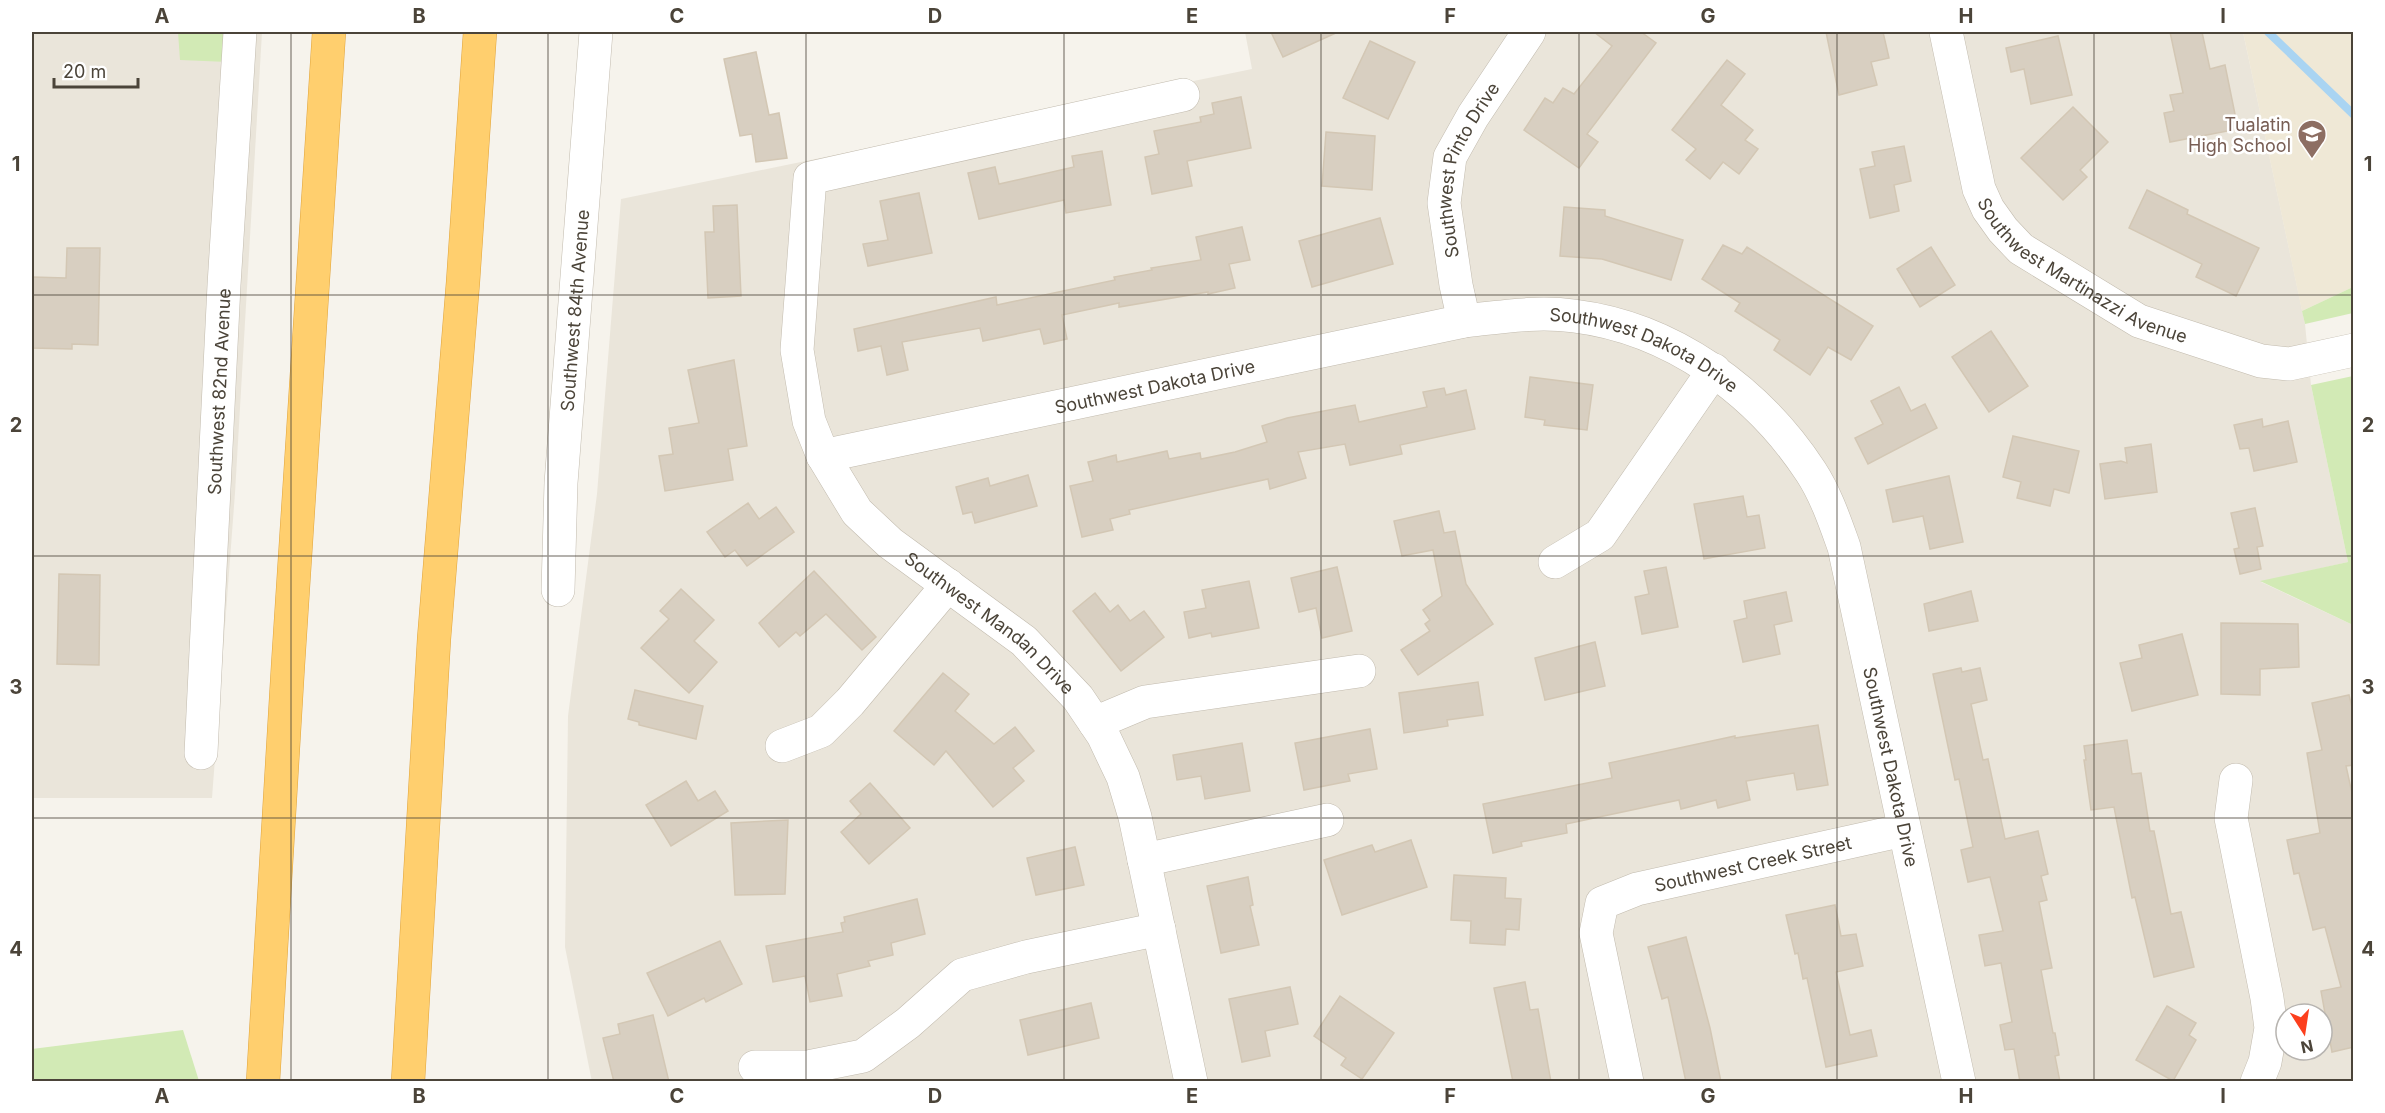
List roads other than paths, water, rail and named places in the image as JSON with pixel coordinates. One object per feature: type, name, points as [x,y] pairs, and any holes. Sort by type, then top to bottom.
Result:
[{"type":"highway","points":[[263,1082],[329,32]]},
{"type":"highway","points":[[410,1074],[434,639],[463,282],[480,32]]},
{"type":"street","name":"Southwest 82nd Avenue","points":[[201,753],[224,285],[240,32]]},
{"type":"street","name":"Southwest 84th Avenue","points":[[558,590],[561,483],[596,32]]},
{"type":"street","name":"Southwest Martinazzi Avenue","points":[[1946,32],[1979,189],[1988,209],[2021,249],[2139,321],[2251,358],[2289,364],[2354,350]]},
{"type":"street","name":"Southwest Pinto Drive","points":[[1464,321],[1456,285],[1444,203],[1450,157],[1522,34]]},
{"type":"street","name":"Southwest Mandan Drive","points":[[1183,95],[810,178],[797,350],[809,421],[823,456],[857,512],[890,543],[1024,641],[1078,698],[1103,735],[1122,777],[1135,817],[1191,1082]]},
{"type":"street","name":"Southwest Dakota Drive","points":[[823,456],[1464,321],[1530,314],[1574,316],[1622,325],[1674,346],[1714,370],[1779,429],[1812,473],[1829,506],[1844,547],[1959,1082]]},
{"type":"street","points":[[1556,562],[1599,535],[1714,370]]},
{"type":"street","points":[[782,746],[821,731],[850,702],[948,585]]},
{"type":"street","points":[[1095,723],[1145,702],[1359,671]]},
{"type":"street","points":[[2236,780],[2231,818],[2271,1028],[2265,1062],[2257,1082]]},
{"type":"street","points":[[1144,860],[1327,820]]},
{"type":"street","name":"Southwest Creek Street","points":[[1627,1082],[1596,933],[1602,903],[1636,889],[1904,830]]},
{"type":"street","points":[[755,1067],[808,1067],[863,1056],[908,1023],[962,975],[1026,957],[1159,930]]},
{"type":"waterway","points":[[2268,32],[2354,115]]},
{"type":"place","name":"Tualatin High School","points":[[2312,160]]}]
